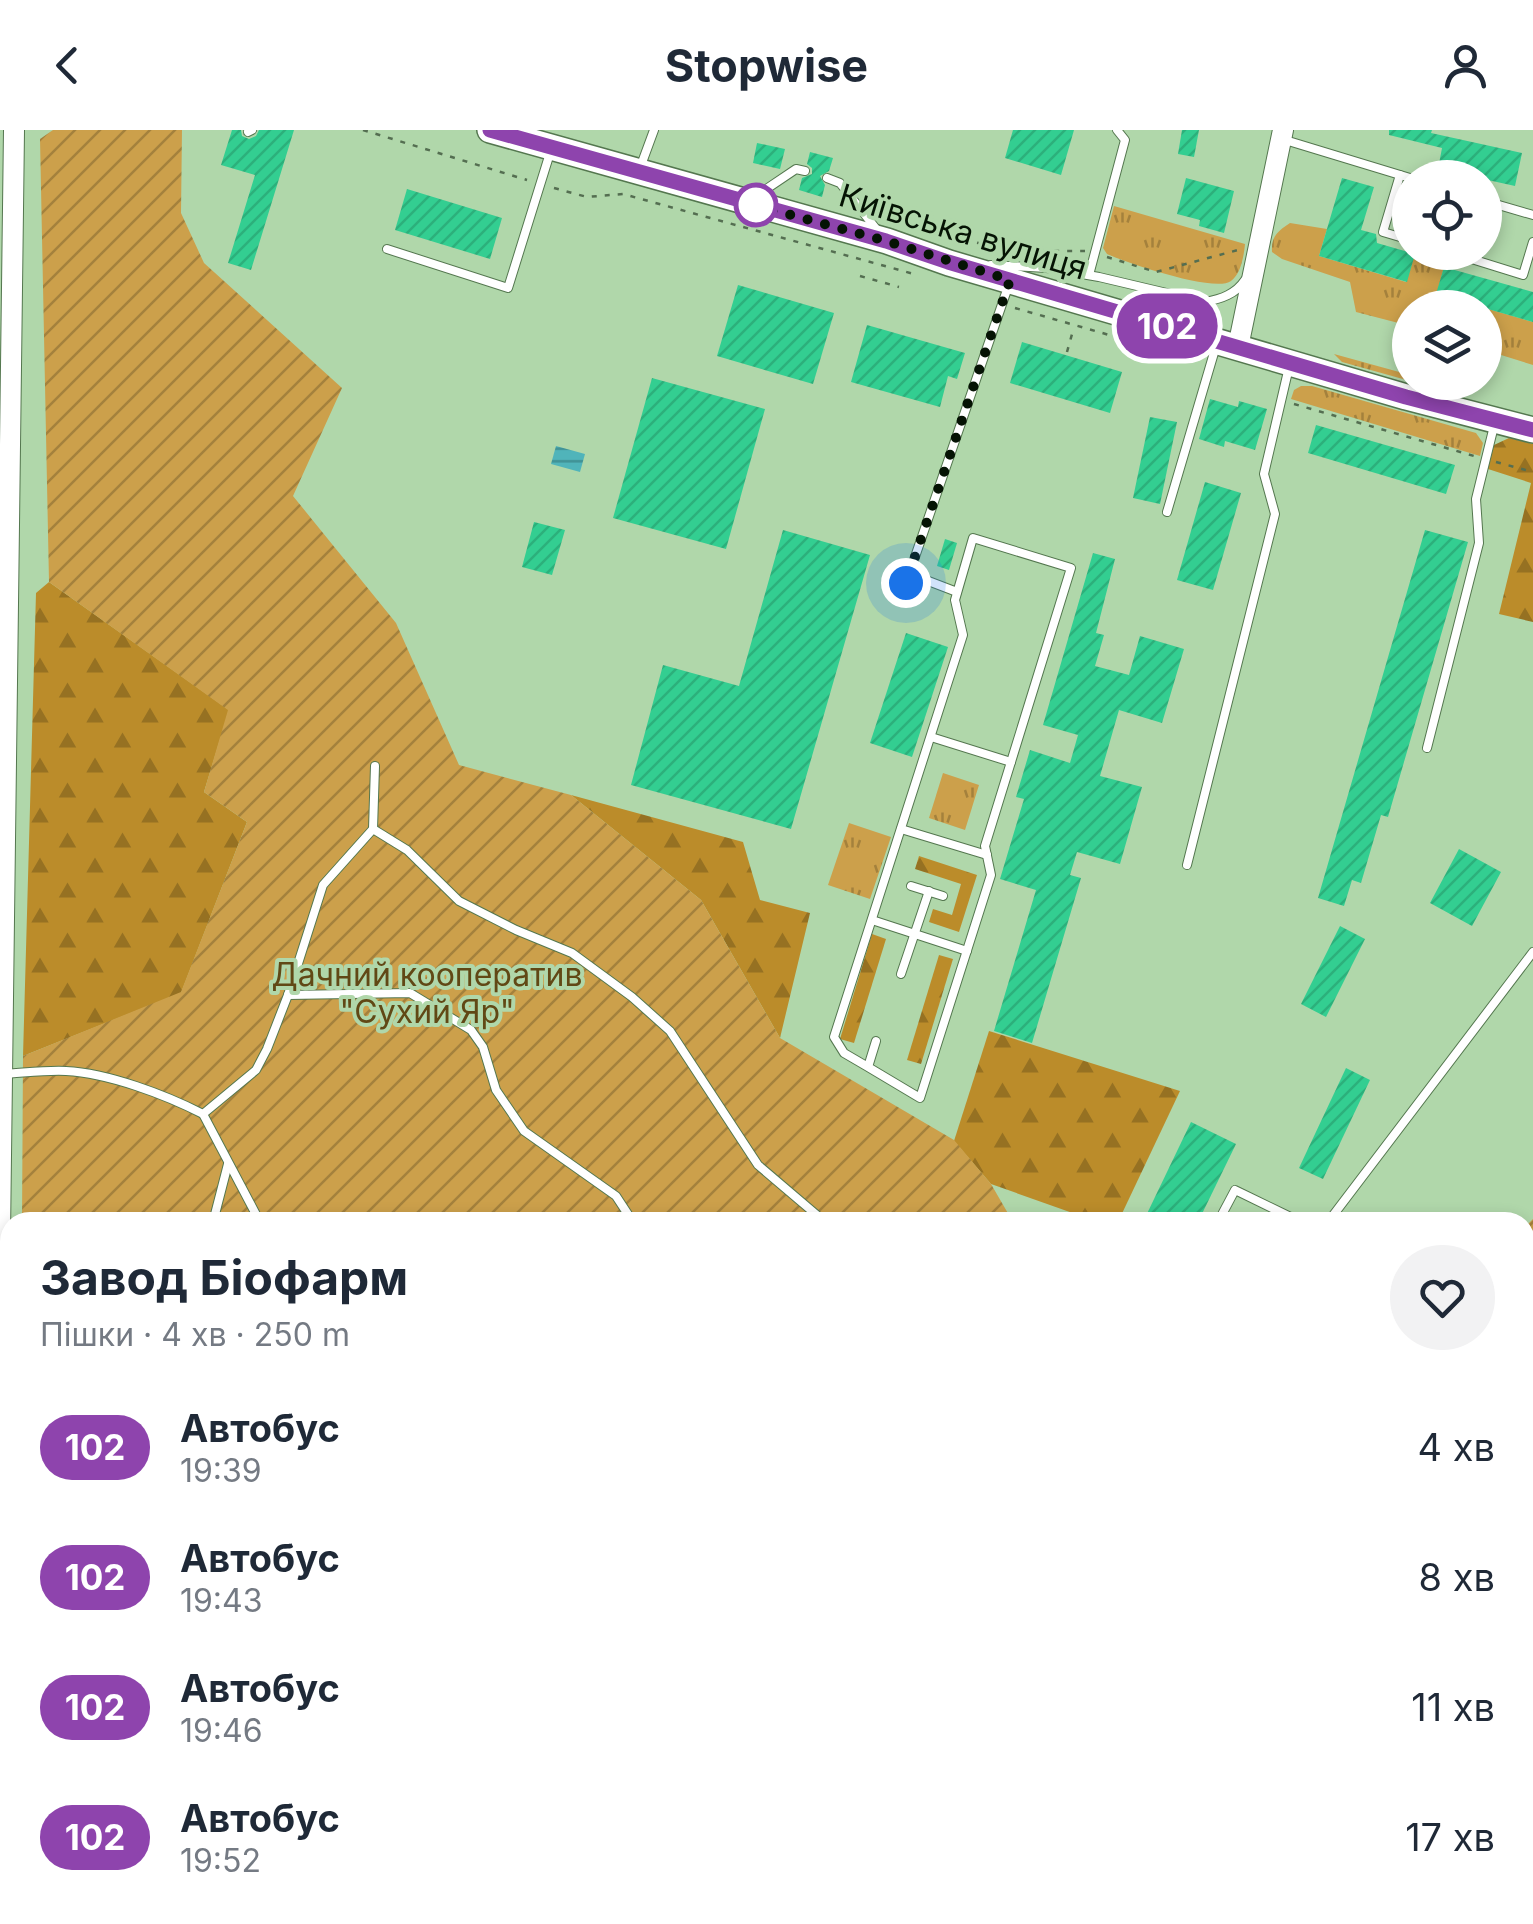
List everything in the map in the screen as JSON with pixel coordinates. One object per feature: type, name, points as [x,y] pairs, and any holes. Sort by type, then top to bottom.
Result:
[{"type":"main road","name":"Київська вулиця","points":[[490,130],[886,241],[948,262],[1006,292],[1222,351],[1290,363],[1533,430]]},
{"type":"street","points":[[0,1212],[14,130]]},
{"type":"street","points":[[1222,351],[1257,253],[1282,134]]},
{"type":"lane","points":[[638,172],[654,130]]},
{"type":"lane","points":[[1089,275],[1125,140],[1117,130]]},
{"type":"lane","points":[[1282,134],[1392,172]]},
{"type":"lane","points":[[386,249],[508,288],[552,149]]},
{"type":"lane","points":[[747,203],[796,169],[804,171]]},
{"type":"lane","points":[[827,178],[840,183],[886,241]]},
{"type":"lane","points":[[1502,206],[1533,215]]},
{"type":"lane","points":[[1392,208],[1382,232],[1392,235]]},
{"type":"lane","points":[[1502,268],[1523,275],[1533,242]]},
{"type":"lane","points":[[948,262],[1047,268],[1205,302],[1222,299],[1240,288],[1257,253]]},
{"type":"lane","points":[[957,592],[908,578],[1006,292]]},
{"type":"lane","points":[[1167,512],[1222,351]]},
{"type":"lane","points":[[1187,866],[1275,514],[1264,474],[1290,363]]},
{"type":"lane","points":[[1426,748],[1479,543],[1476,499],[1495,420]]},
{"type":"lane","points":[[973,538],[1071,568],[985,846],[991,875],[920,1098],[844,1053],[834,1037],[931,737],[963,635],[955,600],[973,538]]},
{"type":"lane","points":[[931,737],[1011,762]]},
{"type":"lane","points":[[203,1114],[256,1070],[288,996],[323,885],[373,829],[375,766]]},
{"type":"lane","points":[[901,828],[986,854]]},
{"type":"lane","points":[[373,829],[408,850],[459,901],[572,953],[632,997],[670,1031],[758,1165],[814,1212]]},
{"type":"lane","points":[[911,886],[943,896]]},
{"type":"lane","points":[[901,974],[928,891]]},
{"type":"lane","points":[[872,920],[967,951]]},
{"type":"lane","points":[[1336,1212],[1533,952]]},
{"type":"lane","points":[[288,996],[410,993],[471,1030],[484,1047],[496,1090],[524,1131],[616,1196],[626,1212]]},
{"type":"lane","points":[[868,1068],[876,1041]]},
{"type":"lane","points":[[2,1074],[68,1071],[180,1102],[203,1114],[255,1212]]},
{"type":"lane","points":[[216,1212],[229,1162]]},
{"type":"lane","points":[[1223,1212],[1235,1190],[1280,1212]]},
{"type":"path","points":[[363,130],[587,197],[624,194],[865,260]]},
{"type":"path","points":[[860,208],[1016,251],[1095,253],[1156,272],[1257,253]]},
{"type":"path","points":[[860,276],[899,286]]},
{"type":"path","points":[[1006,292],[1074,325],[1222,351]]},
{"type":"path","points":[[1067,352],[1074,325]]},
{"type":"path","points":[[1281,400],[1533,472]]},
{"type":"green space","name":"Дачний кооператив \"Сухий Яр\"","points":[[53,130],[182,130],[181,213],[204,263],[342,388],[293,496],[396,623],[459,765],[571,795],[701,900],[780,1038],[954,1140],[991,1184],[1007,1212],[22,1212],[23,1056],[181,992],[247,822],[204,792],[228,710],[49,582],[40,139]]},
{"type":"green space","points":[[1114,206],[1245,244],[1237,274],[1222,284],[1208,283],[1107,254],[1103,248]]},
{"type":"green space","points":[[1290,223],[1327,229],[1319,256],[1406,282],[1410,270],[1443,270],[1438,290],[1392,290],[1392,321],[1356,312],[1350,282],[1272,252],[1276,234]]},
{"type":"green space","points":[[1502,313],[1533,322],[1533,365],[1502,355]]},
{"type":"green space","points":[[1334,354],[1392,370],[1392,376],[1342,362]]},
{"type":"green space","points":[[1301,386],[1476,433],[1483,443],[1480,456],[1291,399],[1294,390]]},
{"type":"green space","points":[[1509,438],[1533,444],[1533,622],[1499,614],[1531,483],[1488,469],[1494,445]]},
{"type":"green space","points":[[49,582],[229,710],[204,792],[247,822],[181,993],[23,1056],[36,593]]},
{"type":"green space","points":[[943,773],[979,785],[965,830],[929,818]]},
{"type":"green space","points":[[571,795],[743,842],[760,900],[810,913],[780,1038],[701,900]]},
{"type":"green space","points":[[849,823],[891,837],[870,899],[828,885]]},
{"type":"green space","points":[[919,856],[977,875],[959,932],[929,922],[933,909],[952,915],[961,884],[915,869]]},
{"type":"green space","points":[[872,934],[886,939],[854,1043],[840,1039]]},
{"type":"green space","points":[[939,955],[953,959],[921,1064],[907,1060]]},
{"type":"green space","points":[[989,1031],[1180,1091],[1123,1212],[1070,1212],[991,1184],[954,1141]]},
{"type":"water","points":[[556,446],[585,454],[580,472],[551,464]]},
{"type":"building","points":[[232,130],[241,130],[242,136],[249,139],[259,130],[294,130],[251,270],[228,263],[255,175],[221,165]]},
{"type":"building","points":[[1013,130],[1074,130],[1061,175],[1005,158]]},
{"type":"building","points":[[1182,130],[1199,130],[1194,157],[1178,154]]},
{"type":"building","points":[[1389,130],[1432,130],[1431,133],[1522,153],[1515,186],[1502,183],[1502,160],[1440,160],[1442,148],[1389,135]]},
{"type":"building","points":[[757,143],[785,149],[780,169],[753,163]]},
{"type":"building","points":[[810,152],[833,158],[829,171],[820,176],[825,185],[822,197],[799,190],[802,178],[812,174],[807,164]]},
{"type":"building","points":[[1186,178],[1234,191],[1224,233],[1199,226],[1200,220],[1177,214]]},
{"type":"building","points":[[1342,178],[1374,187],[1361,230],[1376,234],[1377,243],[1392,247],[1392,270],[1410,270],[1407,282],[1319,256]]},
{"type":"building","points":[[407,189],[502,218],[490,259],[395,230]]},
{"type":"building","points":[[1443,270],[1455,270],[1533,292],[1533,322],[1502,313],[1502,290],[1437,290]]},
{"type":"building","points":[[738,285],[834,313],[813,384],[717,356]]},
{"type":"building","points":[[867,325],[965,353],[957,379],[948,376],[940,407],[851,382]]},
{"type":"building","points":[[1022,342],[1122,372],[1110,413],[1010,383]]},
{"type":"building","points":[[652,378],[765,409],[726,549],[613,518]]},
{"type":"building","points":[[1210,399],[1238,407],[1239,401],[1267,409],[1255,450],[1225,441],[1224,447],[1199,439]]},
{"type":"building","points":[[1150,417],[1177,422],[1160,504],[1133,498]]},
{"type":"building","points":[[1316,425],[1455,465],[1446,494],[1308,453]]},
{"type":"building","points":[[1205,482],[1241,493],[1213,590],[1177,580]]},
{"type":"building","points":[[534,522],[565,530],[552,575],[522,567]]},
{"type":"building","points":[[783,530],[870,555],[791,829],[631,785],[663,665],[739,686]]},
{"type":"building","points":[[1425,530],[1468,542],[1388,817],[1381,815],[1361,883],[1352,880],[1344,906],[1318,898]]},
{"type":"building","points":[[945,539],[957,543],[949,570],[937,566]]},
{"type":"building","points":[[1093,553],[1115,559],[1096,633],[1104,635],[1095,666],[1129,675],[1140,636],[1184,649],[1162,723],[1119,710],[1100,776],[1142,787],[1120,864],[1077,852],[1070,875],[1081,878],[1032,1043],[994,1031],[1036,890],[1000,879],[1024,799],[1016,797],[1030,750],[1070,763],[1078,735],[1043,725]]},
{"type":"building","points":[[906,633],[948,647],[912,757],[870,743]]},
{"type":"building","points":[[1459,849],[1501,872],[1472,926],[1430,903]]},
{"type":"building","points":[[1340,926],[1365,939],[1326,1017],[1301,1004]]},
{"type":"building","points":[[1346,1068],[1370,1080],[1323,1179],[1299,1168]]},
{"type":"building","points":[[1191,1122],[1236,1144],[1203,1212],[1148,1212]]},
{"type":"bus line","name":"102","points":[[490,130],[886,241],[1406,397],[1533,430]]},
{"type":"route","points":[[756,205],[747,203],[1010,280],[906,583]]}]
